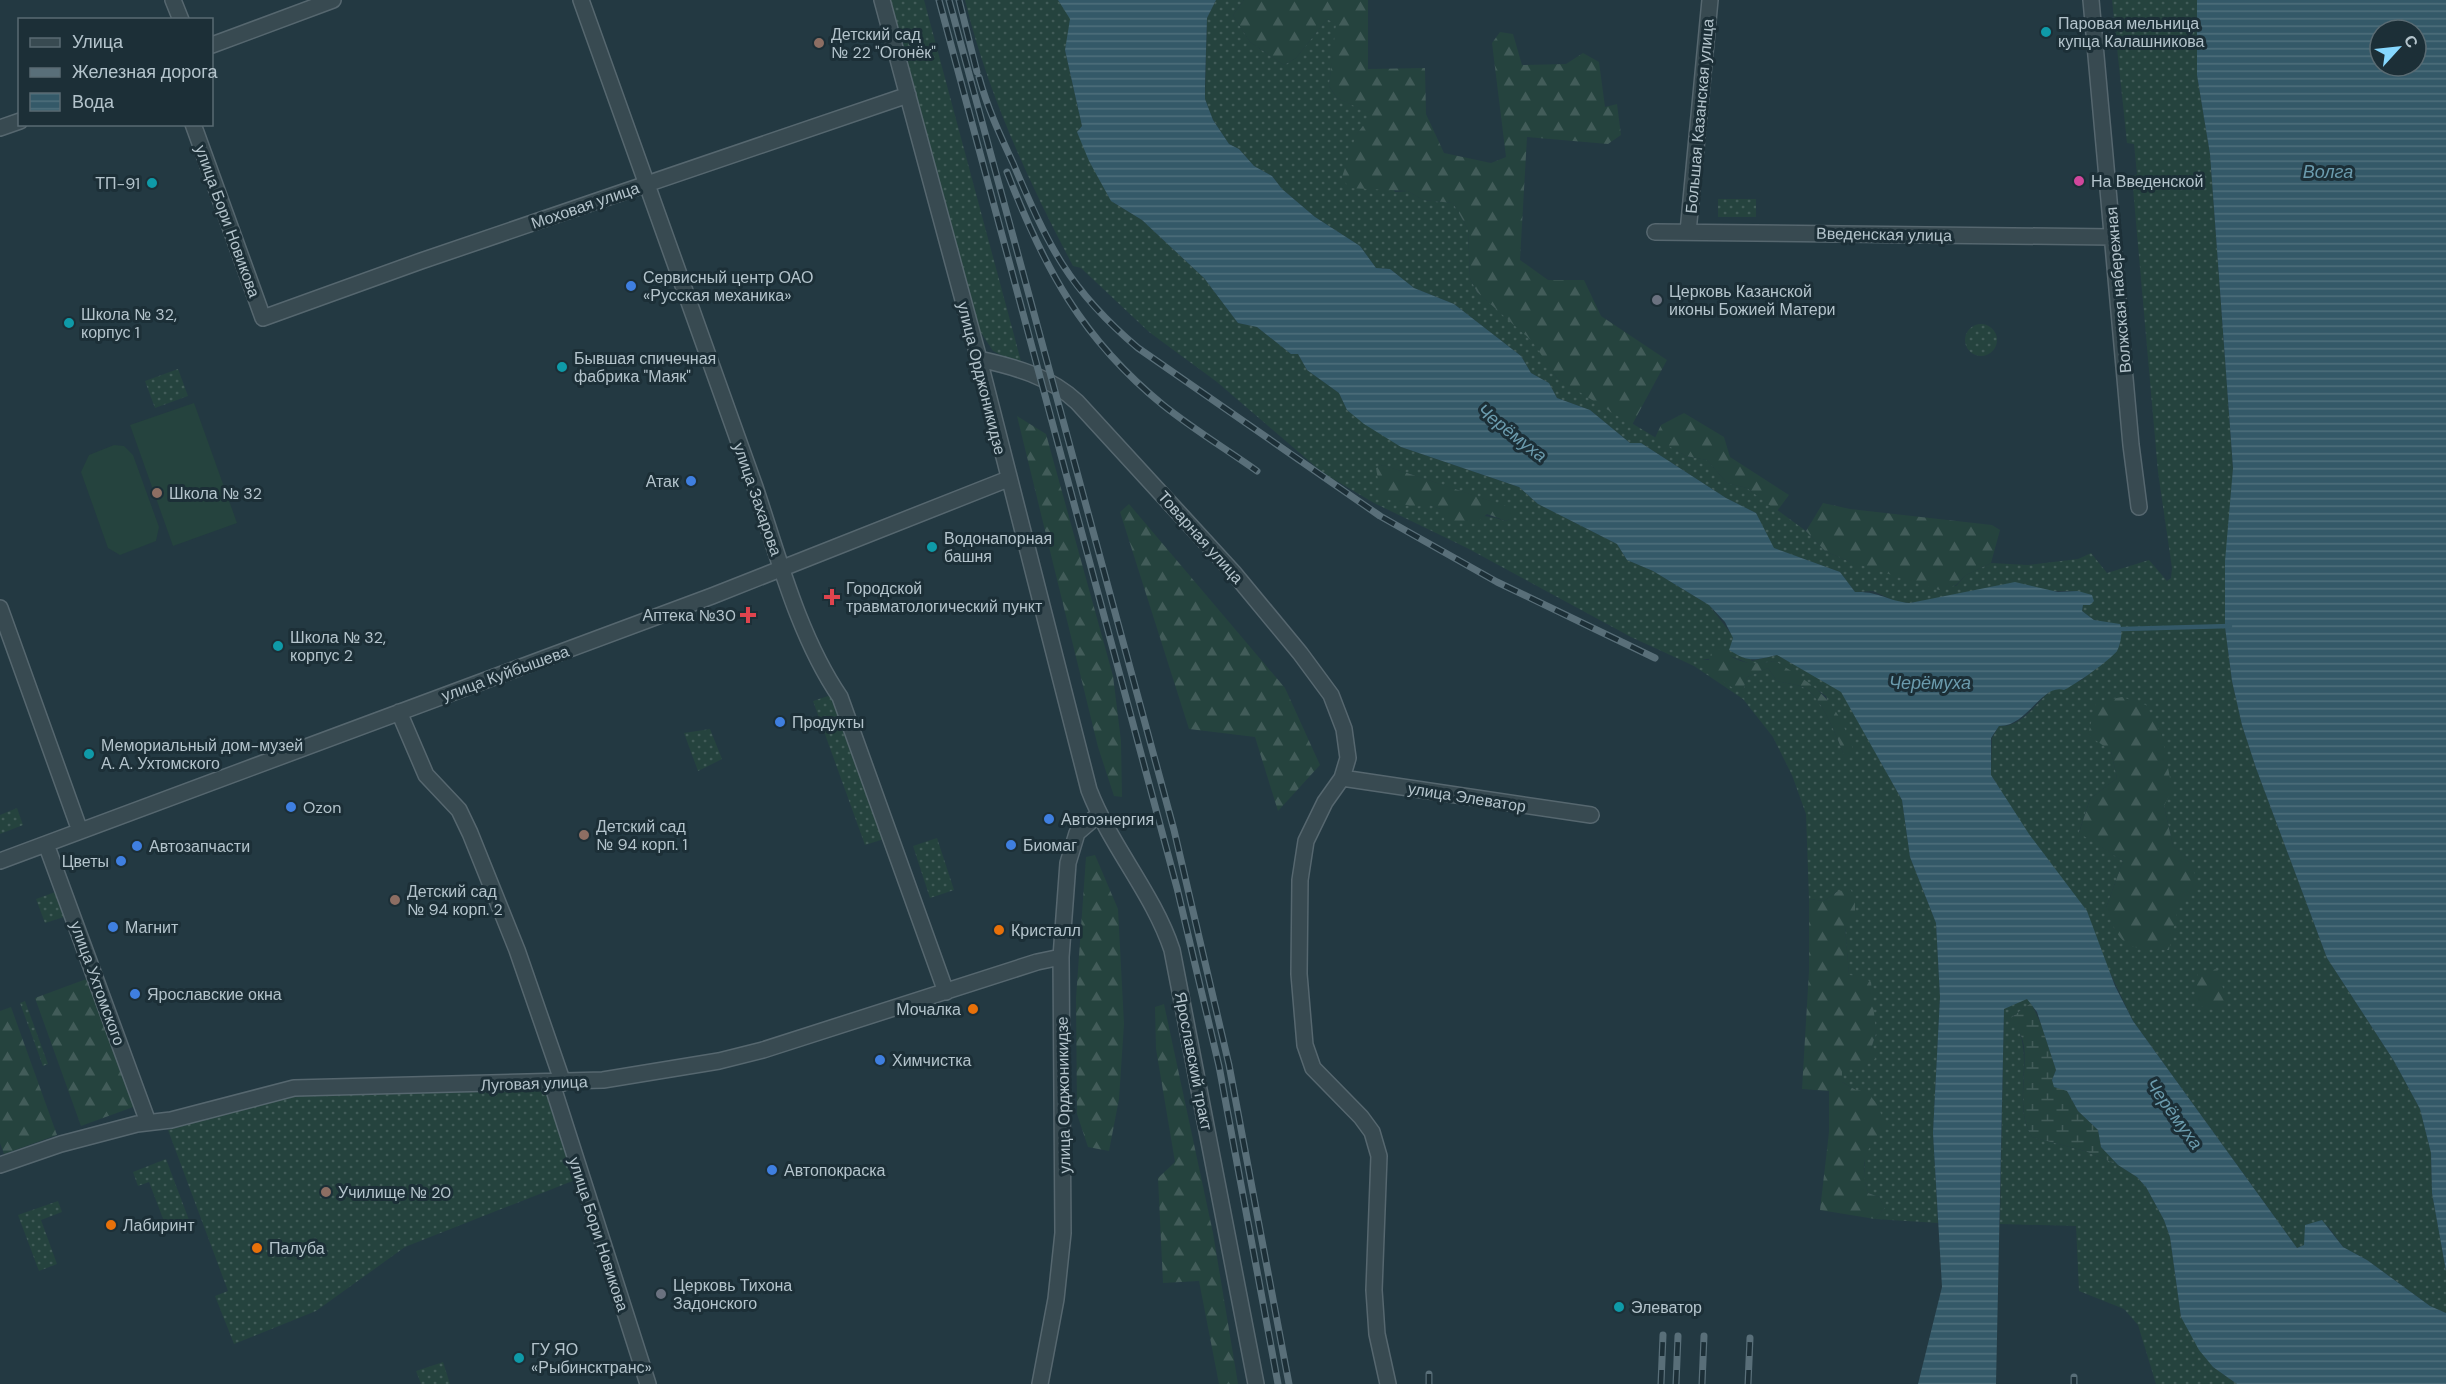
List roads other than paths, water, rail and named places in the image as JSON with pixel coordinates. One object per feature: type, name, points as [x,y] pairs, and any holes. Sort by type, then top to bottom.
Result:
[{"type":"street","points":[[173,0],[180,18]]},
{"type":"street","points":[[213,45],[333,0]]},
{"type":"street","name":"улица Захарова","points":[[581,0],[648,184],[781,568],[825,676],[840,697],[946,992]]},
{"type":"street","name":"улица Орджоникидзе","points":[[882,0],[979,359],[1080,756]]},
{"type":"street","name":"Большая Казанская улица","points":[[1688,232],[1710,0]]},
{"type":"street","name":"Волжская набережная","points":[[2091,0],[2131,445],[2139,507]]},
{"type":"street","name":"Моховая улица","points":[[263,318],[908,95]]},
{"type":"street","points":[[0,128],[18,122]]},
{"type":"street","name":"улица Бори Новикова","points":[[194,126],[263,318]]},
{"type":"street","name":"Введенская улица","points":[[1655,232],[2113,237]]},
{"type":"street","name":"Товарная улица","points":[[979,359],[1011,366],[1053,383],[1064,391],[1116,442],[1233,572],[1331,695],[1344,729],[1348,758],[1342,778]]},
{"type":"street","name":"улица Куйбышева","points":[[0,861],[781,568],[1008,479]]},
{"type":"street","points":[[0,608],[80,831]]},
{"type":"street","name":"улица Бори Новикова","points":[[399,712],[426,775],[459,810],[517,950],[648,1384]]},
{"type":"street","name":"Ярославский тракт","points":[[1080,756],[1098,814],[1143,890],[1172,950],[1256,1384]]},
{"type":"street","points":[[1342,778],[1325,802],[1306,841],[1300,879],[1299,975],[1305,1045],[1313,1068],[1361,1117],[1372,1132],[1379,1156],[1374,1290],[1377,1334],[1388,1384]]},
{"type":"street","name":"улица Элеватор","points":[[1342,778],[1591,815]]},
{"type":"street","name":"улица Орджоникидзе","points":[[1040,1384],[1056,1299],[1063,1233],[1061,957],[1068,863],[1077,833],[1098,814]]},
{"type":"street","name":"улица Ухтомского","points":[[46,844],[148,1122]]},
{"type":"street","name":"Луговая улица","points":[[0,1165],[61,1144],[148,1122],[171,1120],[294,1088],[558,1083],[631,1077],[741,1056],[1037,962],[1061,957]]},
{"type":"water","name":"Черёмуха","points":[[1058,0],[1216,0],[1207,18],[1205,99],[1213,120],[1229,144],[1239,149],[1254,166],[1272,176],[1282,189],[1315,217],[1360,246],[1376,268],[1390,269],[1414,288],[1454,304],[1521,356],[1531,373],[1549,383],[1557,398],[1590,410],[1630,443],[1641,443],[1726,498],[1756,513],[1774,548],[1840,572],[1855,592],[1870,593],[1902,602],[1910,603],[2015,582],[2058,592],[2078,591],[2092,595],[2094,601],[2090,605],[2083,605],[2082,611],[2094,620],[2120,624],[2121,637],[2117,651],[2076,683],[2064,690],[2048,693],[2018,720],[1999,726],[1991,738],[1991,775],[2029,834],[2087,911],[2115,986],[2133,1021],[2297,1248],[2304,1245],[2305,1225],[2322,1220],[2343,1247],[2367,1260],[2430,1306],[2446,1313],[2446,1384],[2237,1384],[2213,1367],[2199,1350],[2181,1317],[2170,1237],[2164,1220],[2146,1187],[2137,1177],[2118,1165],[2101,1147],[2098,1130],[2078,1111],[2067,1091],[2054,1087],[2052,1080],[2056,1070],[2037,1012],[2027,999],[2004,1009],[1996,1384],[1918,1384],[1942,1287],[1933,1133],[1940,997],[1936,923],[1910,857],[1902,800],[1841,692],[1777,655],[1747,659],[1729,650],[1733,638],[1725,622],[1709,605],[1653,571],[1627,560],[1617,544],[1538,504],[1519,487],[1401,447],[1364,424],[1347,410],[1339,393],[1307,370],[1298,354],[1291,354],[1257,327],[1238,323],[1204,278],[1142,220],[1111,201],[1089,161],[1077,132],[1082,126],[1065,50],[1070,19]]},
{"type":"water","name":"Волга","points":[[2197,0],[2446,0],[2446,1271],[2432,1193],[2431,1153],[2420,1109],[2394,1061],[2327,958],[2256,768],[2242,725],[2232,681],[2225,627],[2225,561],[2233,468],[2210,154],[2197,75]]},
{"type":"waterway","points":[[2122,629],[2230,626]]},
{"type":"railway","points":[[939,0],[1177,888],[1219,1066],[1278,1384]]},
{"type":"railway","points":[[949,0],[1174,830],[1229,1065],[1289,1384]]},
{"type":"railway","points":[[959,0],[977,72]]},
{"type":"railway","points":[[979,77],[994,121],[1049,242],[1062,264],[1094,306],[1138,348],[1380,516],[1497,582],[1655,658]]},
{"type":"railway","points":[[1007,172],[1051,271],[1088,328],[1135,380],[1163,405],[1257,471]]},
{"type":"railway","points":[[1661,1384],[1663,1335]]},
{"type":"railway","points":[[1676,1384],[1678,1336]]},
{"type":"railway","points":[[1702,1384],[1704,1336]]},
{"type":"railway","points":[[1748,1384],[1750,1338]]},
{"type":"railway","points":[[1429,1374],[1429,1384]]},
{"type":"railway","points":[[2074,1377],[2074,1384]]},
{"type":"place","name":"Паровая мельница купца Калашникова","points":[[2046,32]]},
{"type":"place","name":"Детский сад № 22 \"Огонёк\"","points":[[819,43]]},
{"type":"place","name":"На Введенской","points":[[2079,181]]},
{"type":"place","name":"ТП-91","points":[[152,183]]},
{"type":"place","name":"Сервисный центр ОАО «Русская механика»","points":[[631,286]]},
{"type":"place","name":"Церковь Казанской иконы Божией Матери","points":[[1657,300]]},
{"type":"place","name":"Школа № 32, корпус 1","points":[[69,323]]},
{"type":"place","name":"Бывшая спичечная фабрика \"Маяк\"","points":[[562,367]]},
{"type":"place","name":"Атак","points":[[691,481]]},
{"type":"place","name":"Школа № 32","points":[[157,493]]},
{"type":"place","name":"Водонапорная башня","points":[[932,547]]},
{"type":"place","name":"Городской травматологический пункт","points":[[832,597]]},
{"type":"place","name":"Аптека №30","points":[[748,615]]},
{"type":"place","name":"Школа № 32, корпус 2","points":[[278,646]]},
{"type":"place","name":"Продукты","points":[[780,722]]},
{"type":"place","name":"Мемориальный дом-музей А. А. Ухтомского","points":[[89,754]]},
{"type":"place","name":"Ozon","points":[[291,807]]},
{"type":"place","name":"Автоэнергия","points":[[1049,819]]},
{"type":"place","name":"Детский сад № 94 корп. 1","points":[[584,835]]},
{"type":"place","name":"Биомаг","points":[[1011,845]]},
{"type":"place","name":"Автозапчасти","points":[[137,846]]},
{"type":"place","name":"Цветы","points":[[121,861]]},
{"type":"place","name":"Детский сад № 94 корп. 2","points":[[395,900]]},
{"type":"place","name":"Магнит","points":[[113,927]]},
{"type":"place","name":"Кристалл","points":[[999,930]]},
{"type":"place","name":"Ярославские окна","points":[[135,994]]},
{"type":"place","name":"Мочалка","points":[[973,1009]]},
{"type":"place","name":"Химчистка","points":[[880,1060]]},
{"type":"place","name":"Автопокраска","points":[[772,1170]]},
{"type":"place","name":"Училище № 20","points":[[326,1192]]},
{"type":"place","name":"Лабиринт","points":[[111,1225]]},
{"type":"place","name":"Палуба","points":[[257,1248]]},
{"type":"place","name":"Церковь Тихона Задонского","points":[[661,1294]]},
{"type":"place","name":"Элеватор","points":[[1619,1307]]},
{"type":"place","name":"ГУ ЯО «Рыбинсктранс»","points":[[519,1358]]}]
